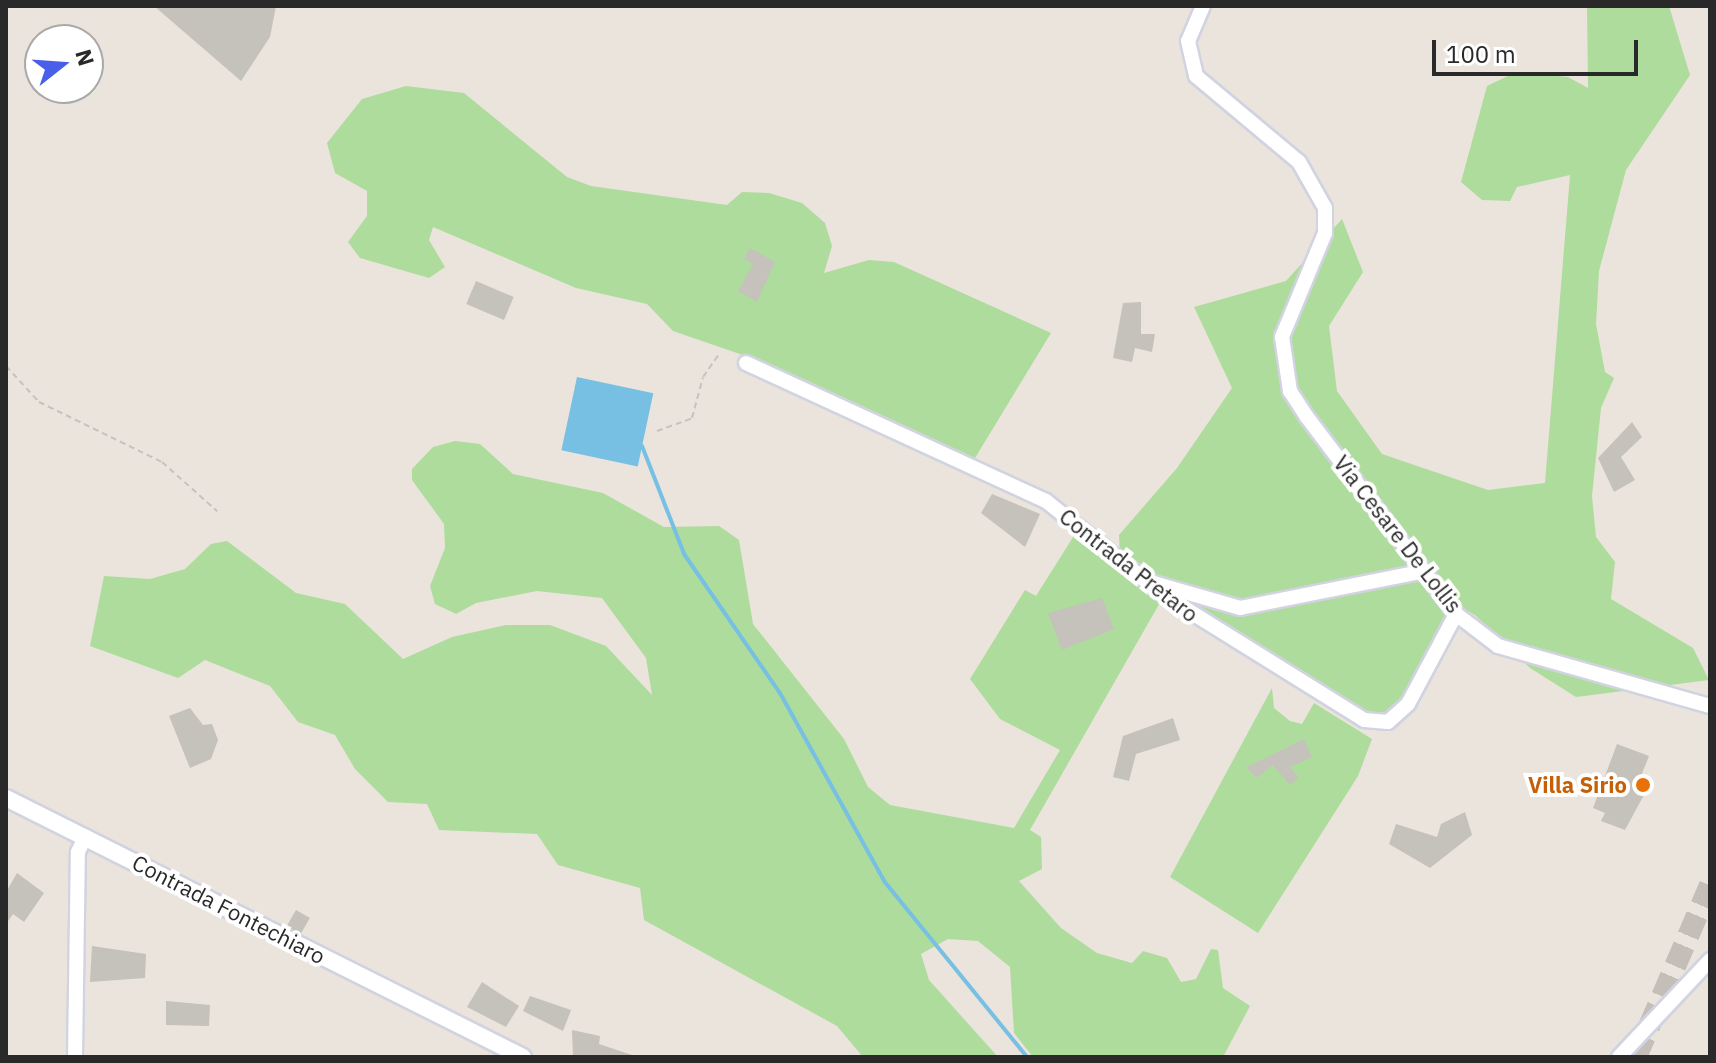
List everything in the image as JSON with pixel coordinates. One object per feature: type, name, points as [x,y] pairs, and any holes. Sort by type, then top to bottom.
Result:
[{"type":"street","name":"Via Cesare De Lollis","points":[[1203,6],[1188,41],[1196,76],[1299,162],[1325,208],[1325,233],[1285,318],[1282,363],[1290,391],[1456,614],[1498,646],[1710,706]]},
{"type":"street","name":"Contrada Pretaro","points":[[746,363],[1046,501],[1146,581],[1289,680],[1375,723],[1408,704],[1456,614]]},
{"type":"street","points":[[1146,581],[1240,608],[1425,571]]},
{"type":"street","name":"Contrada Fontechiaro","points":[[6,799],[523,1057]]},
{"type":"street","points":[[75,1057],[78,852],[85,837]]},
{"type":"street","points":[[1619,1057],[1710,960]]},
{"type":"path","points":[[657,431],[692,418],[703,377],[720,353]]},
{"type":"path","points":[[6,366],[39,402],[162,462],[217,511]]},
{"type":"green space","points":[[1587,6],[1669,6],[1690,75],[1626,170],[1599,271],[1596,324],[1605,372],[1614,378],[1601,408],[1592,496],[1596,537],[1615,562],[1611,599],[1693,648],[1709,680],[1576,697],[1530,668],[1475,615],[1440,596],[1449,611],[1399,708],[1379,715],[1352,708],[1120,554],[1119,535],[1177,468],[1232,388],[1194,307],[1286,281],[1342,219],[1363,272],[1329,326],[1337,391],[1382,454],[1488,490],[1545,483],[1570,175],[1517,187],[1510,201],[1482,200],[1461,182],[1487,86],[1516,72],[1568,77],[1588,88]]},
{"type":"green space","points":[[406,86],[464,93],[567,177],[591,186],[727,205],[742,192],[769,193],[802,203],[825,223],[832,246],[824,273],[869,260],[894,262],[1051,333],[975,458],[775,366],[673,331],[647,304],[576,288],[433,227],[429,240],[445,267],[429,278],[360,258],[348,242],[367,216],[367,191],[335,173],[327,143],[362,99]]},
{"type":"green space","points":[[455,441],[480,444],[513,474],[603,493],[664,527],[719,526],[739,540],[753,624],[844,739],[868,787],[890,805],[1014,828],[1060,750],[1000,719],[970,679],[1025,590],[1036,596],[1075,534],[1162,599],[1030,830],[1041,837],[1042,869],[1019,881],[1061,928],[1097,953],[1132,963],[1143,951],[1167,958],[1181,982],[1196,979],[1211,949],[1218,950],[1223,988],[1250,1006],[1223,1057],[1033,1057],[1014,1033],[1010,967],[978,941],[948,939],[921,954],[929,980],[998,1057],[863,1057],[837,1026],[644,920],[640,888],[558,865],[537,834],[439,830],[427,804],[388,802],[355,769],[335,735],[298,722],[270,686],[205,660],[178,678],[90,646],[104,576],[150,579],[185,569],[211,544],[227,541],[296,593],[345,604],[403,659],[452,637],[506,625],[550,625],[606,646],[652,695],[646,658],[602,598],[537,591],[476,603],[456,614],[435,604],[430,586],[445,548],[444,524],[412,480],[412,469],[433,447]]},
{"type":"green space","points":[[1272,688],[1274,708],[1290,721],[1302,724],[1314,703],[1372,739],[1358,776],[1258,933],[1170,877]]},
{"type":"water","points":[[577,377],[653,393],[638,467],[561,450]]},
{"type":"building","points":[[154,6],[276,6],[270,37],[241,81]]},
{"type":"building","points":[[750,248],[775,262],[757,302],[738,291],[753,264],[744,259]]},
{"type":"building","points":[[476,281],[514,297],[504,320],[466,304]]},
{"type":"building","points":[[1141,302],[1141,334],[1155,334],[1152,352],[1135,348],[1132,362],[1113,358],[1123,303]]},
{"type":"building","points":[[1632,422],[1642,437],[1621,457],[1635,480],[1614,492],[1598,458]]},
{"type":"building","points":[[992,494],[1040,514],[1025,547],[981,513]]},
{"type":"building","points":[[1102,598],[1114,629],[1062,650],[1048,613]]},
{"type":"building","points":[[190,708],[203,725],[212,724],[218,740],[211,759],[190,768],[169,716]]},
{"type":"building","points":[[1173,718],[1180,740],[1136,754],[1129,781],[1113,777],[1123,736]]},
{"type":"building","points":[[1304,739],[1312,757],[1290,767],[1299,778],[1290,785],[1273,765],[1256,778],[1247,767]]},
{"type":"building","points":[[1617,744],[1649,756],[1641,776],[1652,780],[1625,830],[1601,821],[1605,813],[1593,808]]},
{"type":"building","points":[[1465,812],[1472,835],[1430,868],[1389,844],[1396,824],[1437,837],[1441,824]]},
{"type":"building","points":[[17,873],[44,893],[24,922],[13,914],[6,924],[6,892]]},
{"type":"building","points":[[296,910],[310,918],[300,934],[286,926]]},
{"type":"building","points":[[92,946],[146,954],[145,978],[90,982]]},
{"type":"building","points":[[482,982],[519,1006],[506,1027],[467,1007]]},
{"type":"building","points":[[530,996],[571,1010],[563,1031],[523,1011]]},
{"type":"building","points":[[166,1001],[210,1005],[209,1026],[166,1025]]},
{"type":"building","points":[[572,1030],[600,1036],[599,1044],[638,1057],[573,1057]]},
{"type":"waterway","points":[[642,446],[684,554],[780,693],[884,881],[1027,1057]]},
{"type":"tunnel","points":[[1636,1057],[1710,885]]},
{"type":"place","name":"Villa Sirio","points":[[1643,785]]}]
